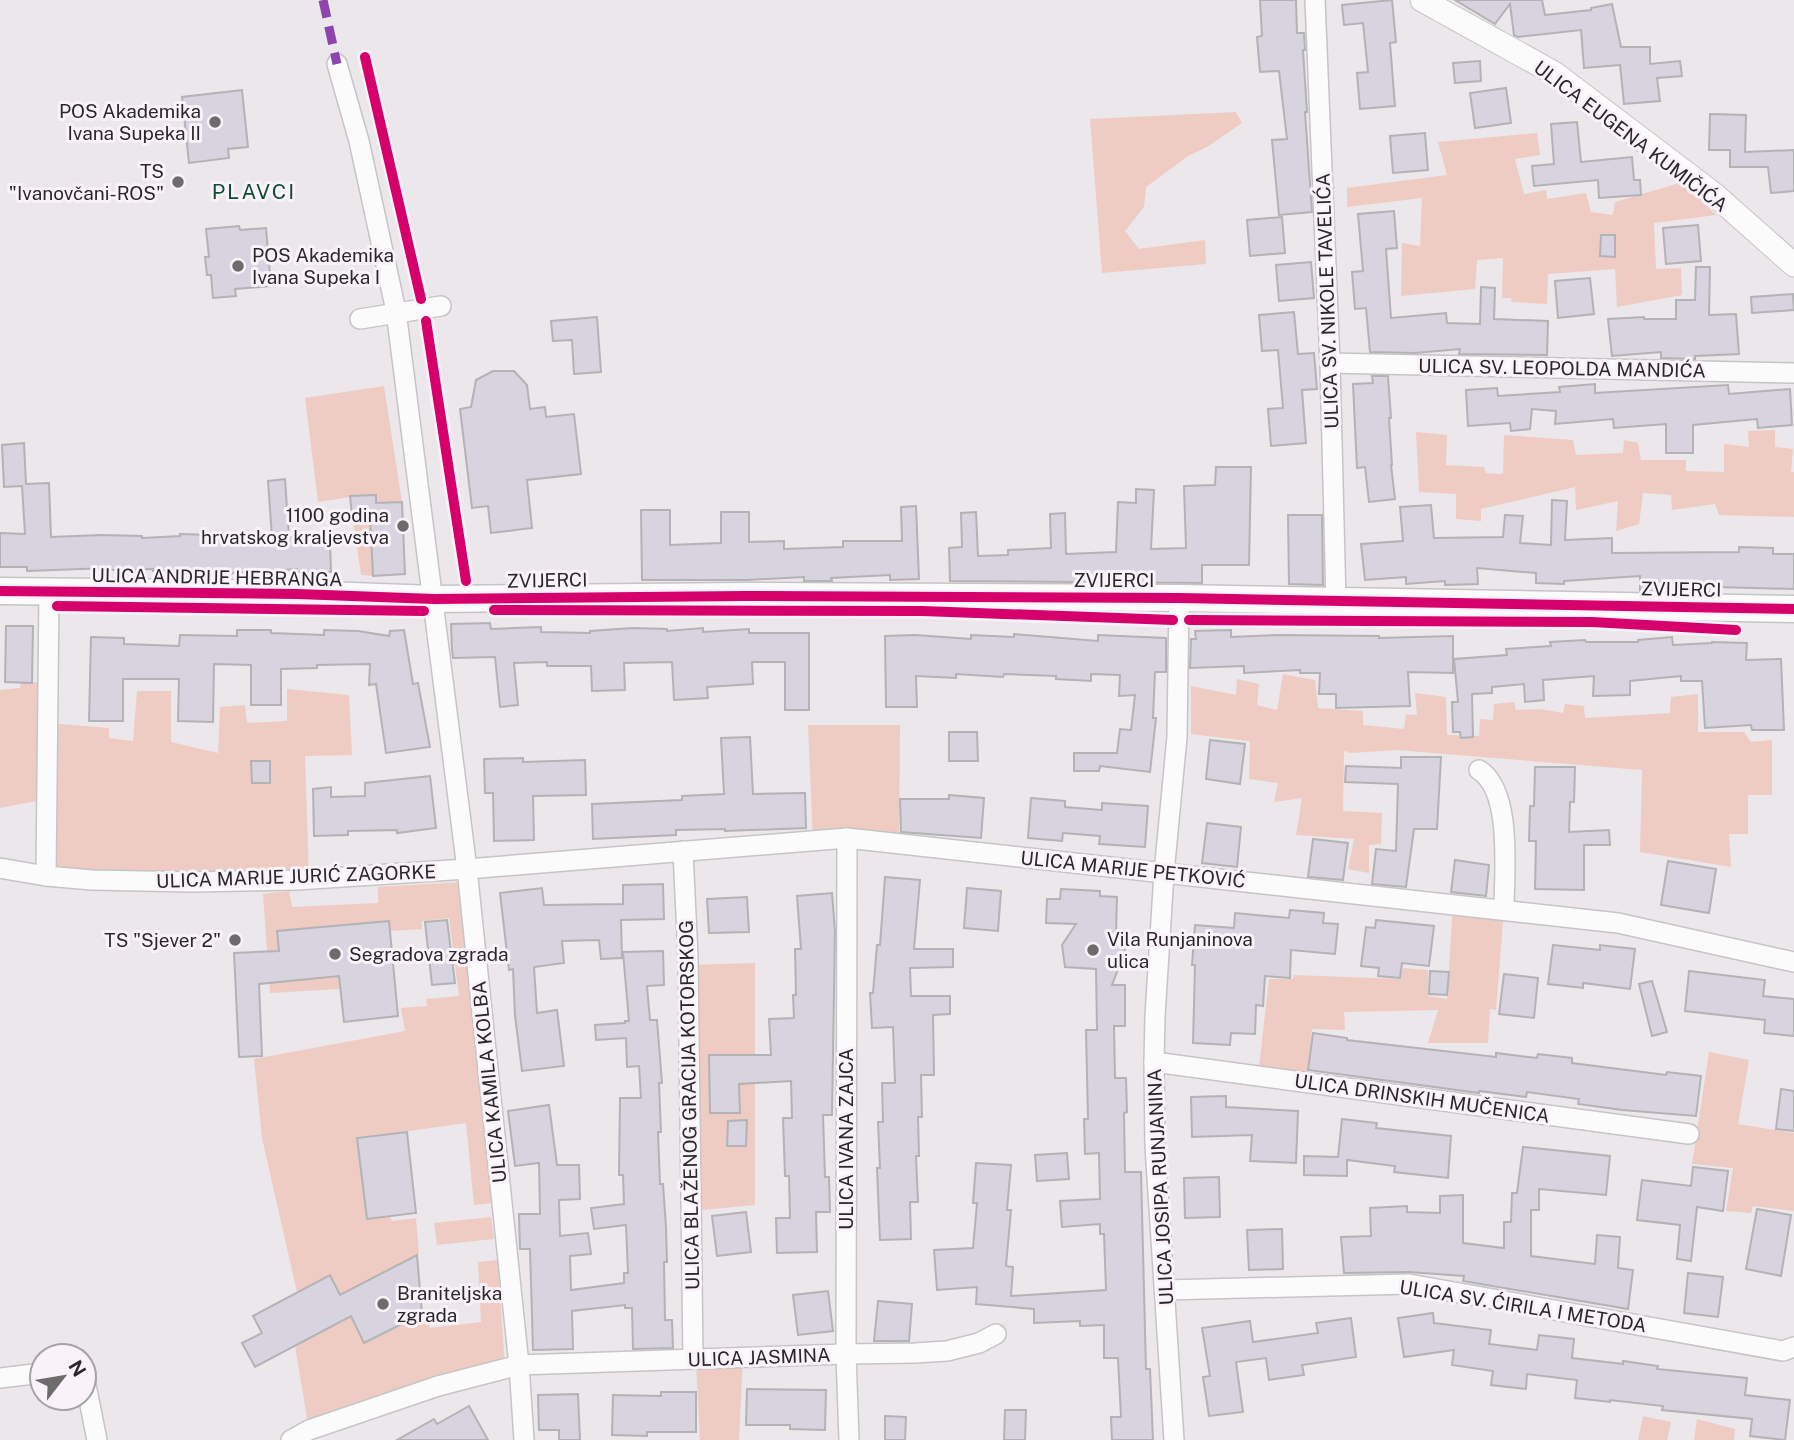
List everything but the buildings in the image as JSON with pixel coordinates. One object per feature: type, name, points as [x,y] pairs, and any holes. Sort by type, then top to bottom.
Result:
[{"type":"main road","name":"ULICA ANDRIJE HEBRANGA","points":[[0,592],[297,594],[434,599]]},
{"type":"main road","name":"ZVIJERCI","points":[[434,599],[731,596],[1180,598],[1794,609]]},
{"type":"street","name":"ULICA SV. NIKOLE TAVELIĆA","points":[[1315,0],[1330,363],[1336,602]]},
{"type":"street","name":"ULICA EUGENA KUMIČIĆA","points":[[1422,0],[1554,73],[1715,195],[1794,265]]},
{"type":"street","name":"ULICA KAMILA KOLBA","points":[[337,64],[359,141],[396,313],[467,869],[519,1365],[524,1440]]},
{"type":"street","points":[[360,319],[442,306]]},
{"type":"street","name":"ULICA SV. LEOPOLDA MANDIĆA","points":[[1330,363],[1794,373]]},
{"type":"street","points":[[46,876],[50,593]]},
{"type":"street","name":"ULICA JOSIPA RUNJANINA","points":[[1174,1440],[1155,1146],[1154,1062],[1164,873],[1177,737],[1180,598]]},
{"type":"street","points":[[1479,770],[1496,788],[1502,806],[1504,910]]},
{"type":"street","name":"ULICA MARIJE PETKOVIĆ","points":[[467,869],[847,838],[1618,923],[1794,962]]},
{"type":"street","name":"ULICA IVANA ZAJCA","points":[[847,838],[846,1354],[849,1440]]},
{"type":"street","name":"ULICA BLAŽENOG GRACIJA KOTORSKOG","points":[[683,851],[688,958],[693,1359]]},
{"type":"street","name":"ULICA MARIJE JURIĆ ZAGORKE","points":[[0,868],[92,880],[193,882],[296,880],[467,869]]},
{"type":"street","name":"ULICA DRINSKIH MUČENICA","points":[[1154,1062],[1689,1134]]},
{"type":"street","name":"ULICA SV. ĆIRILA I METODA","points":[[1165,1290],[1409,1284],[1783,1351],[1794,1346]]},
{"type":"street","name":"ULICA JASMINA","points":[[291,1440],[309,1430],[438,1386],[519,1365],[947,1351],[996,1334]]},
{"type":"street","points":[[0,1378],[28,1375]]},
{"type":"street","points":[[91,1412],[97,1440]]},
{"type":"shaded area","points":[[1236,112],[1242,123],[1207,147],[1188,156],[1146,187],[1144,207],[1125,231],[1139,249],[1205,240],[1206,264],[1102,273],[1090,119]]},
{"type":"shaded area","points":[[1537,133],[1540,155],[1515,159],[1524,194],[1546,190],[1547,199],[1586,193],[1591,212],[1613,215],[1615,202],[1683,182],[1716,215],[1654,223],[1656,269],[1681,268],[1682,295],[1617,307],[1615,269],[1548,274],[1547,304],[1512,302],[1511,298],[1502,298],[1503,258],[1477,260],[1475,289],[1401,296],[1402,243],[1420,246],[1422,198],[1347,207],[1347,188],[1447,175],[1438,142]]},
{"type":"shaded area","points":[[384,386],[402,502],[385,503],[387,539],[371,541],[373,576],[361,575],[350,497],[318,502],[305,398]]},
{"type":"shaded area","points":[[1775,430],[1775,447],[1793,449],[1791,472],[1794,472],[1794,517],[1719,515],[1715,504],[1672,510],[1671,495],[1643,493],[1639,524],[1616,531],[1618,501],[1576,510],[1575,487],[1481,509],[1481,521],[1456,519],[1456,494],[1419,492],[1416,432],[1447,435],[1446,465],[1484,467],[1486,473],[1503,474],[1504,435],[1573,440],[1576,455],[1623,453],[1624,440],[1638,443],[1641,460],[1686,460],[1686,471],[1724,472],[1724,444],[1749,447],[1748,431]]},
{"type":"shaded area","points":[[1283,674],[1315,680],[1318,708],[1363,711],[1363,725],[1404,729],[1406,714],[1417,715],[1415,693],[1446,697],[1447,735],[1479,736],[1480,719],[1493,720],[1494,704],[1514,702],[1516,710],[1540,709],[1563,713],[1565,704],[1584,706],[1585,718],[1670,713],[1671,697],[1698,694],[1698,732],[1744,732],[1751,742],[1772,740],[1772,795],[1748,795],[1748,834],[1729,834],[1731,867],[1640,852],[1642,770],[1396,750],[1351,753],[1344,751],[1343,811],[1382,813],[1381,844],[1369,845],[1369,873],[1348,869],[1354,839],[1296,835],[1302,798],[1274,802],[1278,783],[1249,779],[1250,741],[1191,734],[1191,686],[1236,695],[1237,679],[1259,684],[1257,705],[1277,710]]},
{"type":"shaded area","points":[[48,682],[48,723],[109,728],[109,738],[133,741],[137,691],[171,691],[171,742],[218,753],[220,707],[245,705],[247,723],[287,721],[287,689],[349,695],[352,755],[305,756],[309,879],[46,876],[46,799],[0,808],[0,690],[20,688],[21,683]]},
{"type":"shaded area","points":[[808,725],[900,725],[899,843],[813,840]]},
{"type":"shaded area","points":[[462,882],[502,1202],[474,1205],[466,1123],[358,1138],[367,1219],[390,1216],[392,1221],[416,1218],[419,1254],[340,1295],[330,1275],[297,1292],[262,1138],[254,1059],[405,1031],[401,1008],[427,1006],[426,999],[459,996],[449,918],[422,921],[422,929],[390,931],[388,921],[277,931],[282,982],[339,976],[340,989],[270,993],[263,894],[289,891],[292,907],[378,903],[378,887]]},
{"type":"shaded area","points":[[1453,905],[1504,910],[1496,1010],[1490,1009],[1488,1043],[1428,1043],[1438,1010],[1344,1012],[1345,1030],[1312,1029],[1306,1083],[1258,1076],[1269,979],[1293,979],[1294,975],[1400,979],[1403,968],[1428,970],[1428,996],[1447,999]]},
{"type":"shaded area","points":[[755,963],[755,1205],[691,1211],[688,965]]},
{"type":"shaded area","points":[[1709,1052],[1749,1060],[1738,1124],[1794,1133],[1794,1211],[1753,1206],[1751,1213],[1726,1211],[1733,1168],[1692,1164]]},
{"type":"shaded area","points":[[491,1217],[494,1239],[437,1245],[434,1223]]},
{"type":"shaded area","points":[[498,1260],[505,1369],[438,1386],[433,1376],[309,1430],[295,1346],[351,1316],[365,1343],[428,1311],[430,1328],[481,1322],[478,1262]]},
{"type":"shaded area","points":[[743,1357],[739,1440],[700,1440],[696,1361]]},
{"type":"shaded area","points":[[1643,1416],[1671,1422],[1667,1440],[1638,1440]]},
{"type":"shaded area","points":[[1697,1419],[1735,1429],[1734,1440],[1694,1440]]},
{"type":"marked path","points":[[323,0],[337,64]]},
{"type":"cycle path","points":[[365,57],[421,299]]},
{"type":"cycle path","points":[[426,321],[466,581]]},
{"type":"cycle path","points":[[0,591],[297,594],[434,599],[744,596],[1179,598],[1794,609]]},
{"type":"cycle path","points":[[57,606],[424,611]]},
{"type":"cycle path","points":[[494,610],[922,611],[1173,620]]},
{"type":"cycle path","points":[[1189,620],[1592,622],[1736,630]]},
{"type":"place","name":"POS Akademika Ivana Supeka II","points":[[215,122]]},
{"type":"place","name":"TS \"Ivanovčani-ROS\"","points":[[178,182]]},
{"type":"place","name":"POS Akademika Ivana Supeka I","points":[[238,266]]},
{"type":"place","name":"1100 godina hrvatskog kraljevstva","points":[[403,526]]},
{"type":"place","name":"TS \"Sjever 2\"","points":[[235,940]]},
{"type":"place","name":"Vila Runjaninova ulica","points":[[1093,950]]},
{"type":"place","name":"Segradova zgrada","points":[[335,954]]},
{"type":"place","name":"Braniteljska zgrada","points":[[383,1304]]},
{"type":"district","name":"PLAVCI","points":[[254,191]]}]
